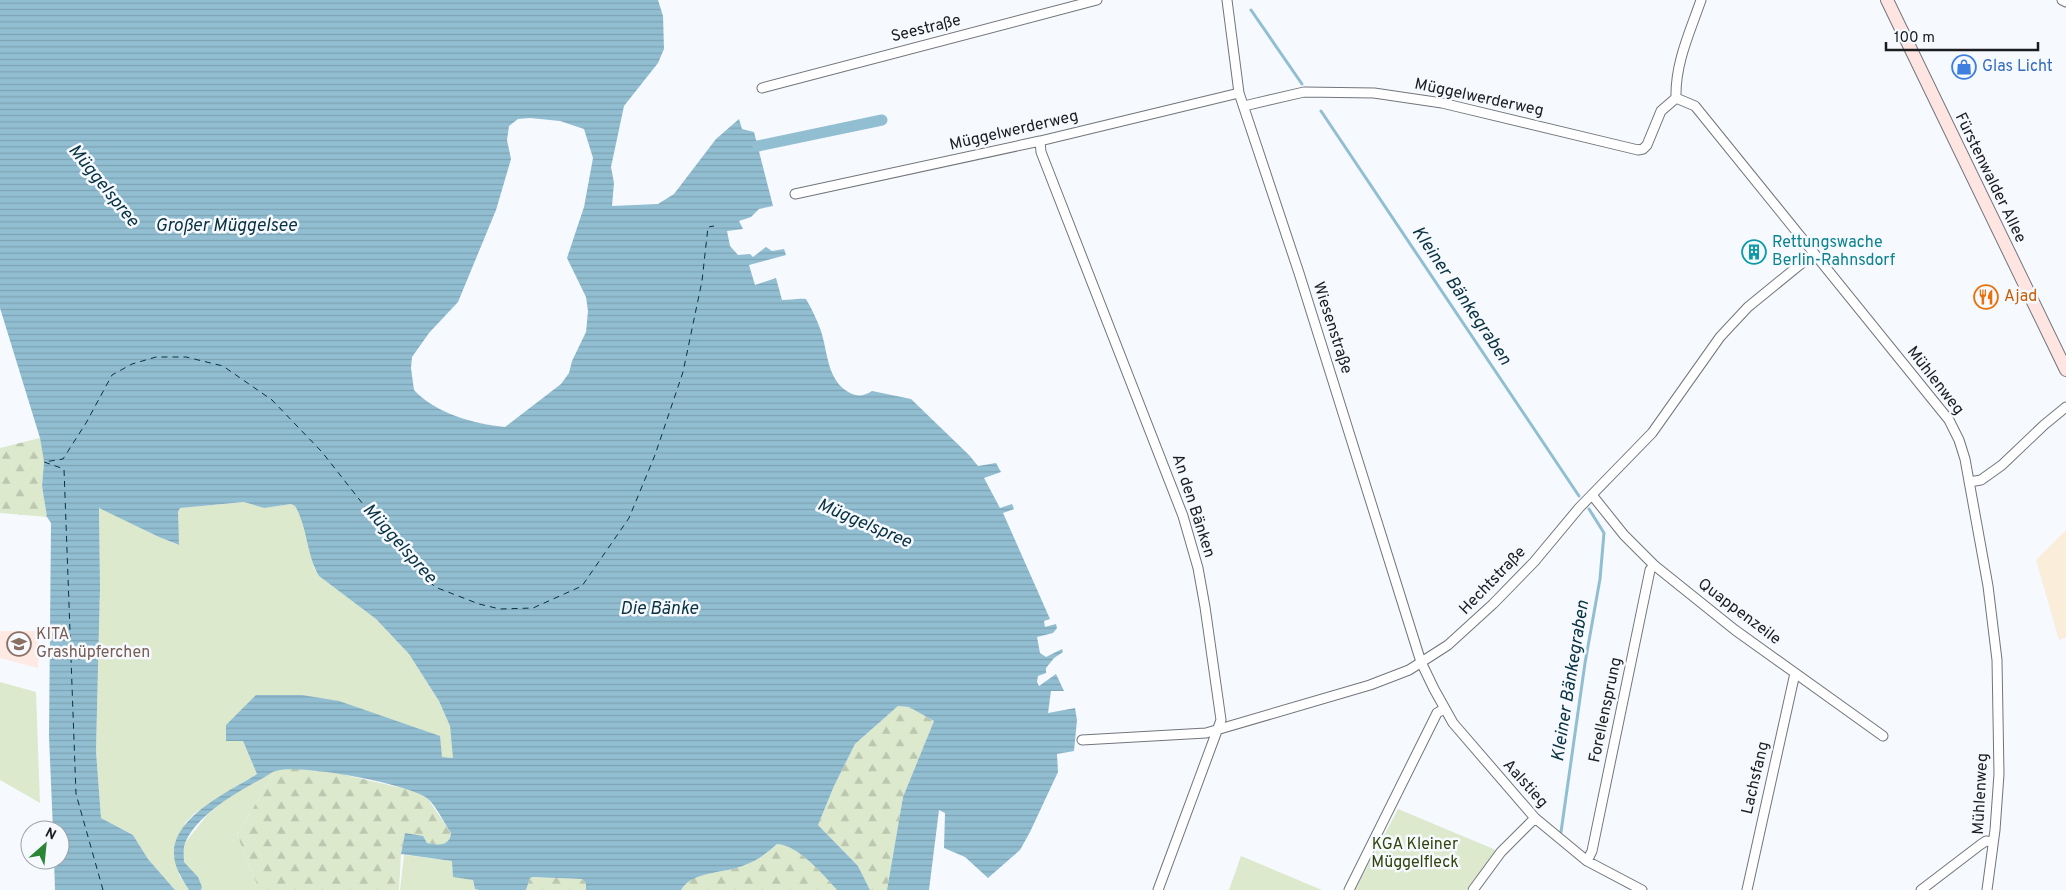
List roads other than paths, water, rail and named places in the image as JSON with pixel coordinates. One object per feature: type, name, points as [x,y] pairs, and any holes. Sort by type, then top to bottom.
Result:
[{"type":"main road","name":"Fürstenwalder Allee","points":[[1887,0],[2066,370]]},
{"type":"street","name":"Seestraße","points":[[762,88],[1097,0]]},
{"type":"street","name":"Wiesenstraße","points":[[1227,0],[1239,93],[1422,662]]},
{"type":"street","points":[[1676,98],[1678,68],[1701,0]]},
{"type":"street","points":[[2062,0],[2066,2]]},
{"type":"street","name":"Müggelwerderweg","points":[[1244,106],[1304,92],[1374,93],[1442,103],[1638,150],[1643,149],[1647,145],[1661,111],[1676,98]]},
{"type":"street","name":"Müggelwerderweg","points":[[795,194],[1040,141],[1239,93]]},
{"type":"street","name":"Mühlenweg","points":[[1676,98],[1695,106],[1949,420],[1959,440],[1969,482],[1988,586],[1997,660],[1999,774],[1987,890]]},
{"type":"street","name":"An den Bänken","points":[[1040,141],[1041,152],[1183,516],[1198,568],[1205,607],[1222,720],[1158,890]]},
{"type":"street","name":"Hechtstraße","points":[[1082,740],[1206,733],[1370,685],[1400,674],[1422,662],[1448,644],[1493,604],[1534,562],[1592,495],[1652,433],[1720,337],[1748,307],[1813,254]]},
{"type":"street","points":[[1969,482],[1981,480],[2002,465],[2066,407]]},
{"type":"street","name":"Quappenzeile","points":[[1592,495],[1624,535],[1654,565],[1735,630],[1883,736]]},
{"type":"street","name":"Forellensprung","points":[[1587,861],[1592,852],[1650,570],[1654,565]]},
{"type":"street","name":"Aalstieg","points":[[1422,662],[1444,709],[1465,738],[1535,818],[1587,861],[1642,890]]},
{"type":"street","name":"Lachsfang","points":[[1747,890],[1795,673]]},
{"type":"street","points":[[1349,890],[1437,712],[1444,709]]},
{"type":"street","points":[[1473,890],[1501,852],[1535,818]]},
{"type":"street","points":[[1921,890],[1986,841],[1993,842]]},
{"type":"water","points":[[0,0],[658,0],[663,16],[664,49],[658,63],[624,106],[611,167],[614,183],[612,206],[658,204],[674,194],[716,139],[739,119],[742,129],[754,132],[773,206],[759,209],[751,217],[739,221],[743,229],[727,231],[730,246],[738,255],[750,254],[753,257],[766,247],[772,251],[784,249],[786,255],[749,265],[755,285],[776,278],[782,300],[806,299],[821,331],[833,374],[842,388],[856,395],[864,395],[872,391],[911,399],[978,466],[996,463],[1001,472],[984,478],[1000,508],[1012,504],[1014,509],[1003,513],[1050,619],[1044,621],[1045,627],[1056,624],[1057,628],[1053,633],[1037,637],[1040,653],[1046,657],[1062,649],[1063,652],[1054,658],[1046,668],[1046,673],[1038,676],[1037,682],[1039,686],[1056,674],[1064,691],[1051,691],[1048,713],[1075,708],[1077,720],[1074,751],[1057,754],[1058,772],[1020,850],[988,878],[965,857],[944,848],[945,813],[939,810],[929,890],[887,890],[903,797],[934,721],[909,707],[898,706],[855,744],[834,786],[818,825],[858,866],[870,890],[837,890],[802,855],[777,844],[750,863],[693,879],[681,890],[586,890],[586,883],[582,879],[533,877],[530,878],[526,890],[479,890],[475,889],[473,880],[453,877],[452,861],[401,854],[405,833],[423,836],[427,843],[435,844],[446,843],[450,838],[451,833],[428,799],[417,793],[378,781],[329,772],[288,769],[272,772],[242,790],[219,805],[199,823],[185,843],[184,862],[198,877],[202,887],[201,890],[189,890],[178,872],[175,861],[174,851],[177,838],[184,826],[206,805],[257,774],[243,741],[226,741],[226,725],[256,695],[302,695],[339,701],[440,736],[442,757],[453,758],[450,726],[439,701],[409,654],[376,619],[319,576],[295,506],[291,504],[264,508],[244,502],[180,508],[178,512],[179,545],[99,508],[100,587],[96,751],[101,818],[133,835],[148,859],[175,890],[55,890],[54,870],[70,870],[70,820],[53,820],[49,736],[51,523],[47,517],[42,486],[44,462],[40,438],[0,308]],"holes":[[[530,118],[560,121],[584,129],[593,158],[584,207],[567,258],[586,297],[588,311],[586,332],[572,361],[569,373],[561,384],[505,427],[468,420],[444,411],[414,390],[411,368],[412,357],[429,333],[458,302],[496,210],[511,159],[507,140],[509,126],[518,119]]]},
{"type":"waterway","name":"Kleiner Bänkegraben","points":[[1251,10],[1302,84]]},
{"type":"waterway","name":"Kleiner Bänkegraben","points":[[1321,111],[1579,496]]},
{"type":"waterway","points":[[758,146],[882,120]]},
{"type":"waterway","name":"Kleiner Bänkegraben","points":[[1561,832],[1585,663],[1600,579],[1604,533],[1589,509]]},
{"type":"place","name":"Glas Licht","points":[[1964,67]]},
{"type":"place","name":"Rettungswache Berlin-Rahnsdorf","points":[[1754,252]]},
{"type":"place","name":"Ajad","points":[[1986,297]]},
{"type":"place","name":"KITA Grashüpferchen","points":[[19,644]]},
{"type":"water label","name":"Müggelspree","points":[[103,186]]},
{"type":"water label","name":"Großer Müggelsee","points":[[226,226]]},
{"type":"water label","name":"Müggelspree","points":[[864,524]]},
{"type":"water label","name":"Müggelspree","points":[[399,544]]},
{"type":"water label","name":"Die Bänke","points":[[659,609]]},
{"type":"park label","name":"KGA Kleiner Müggelfleck","points":[[1415,854]]}]
